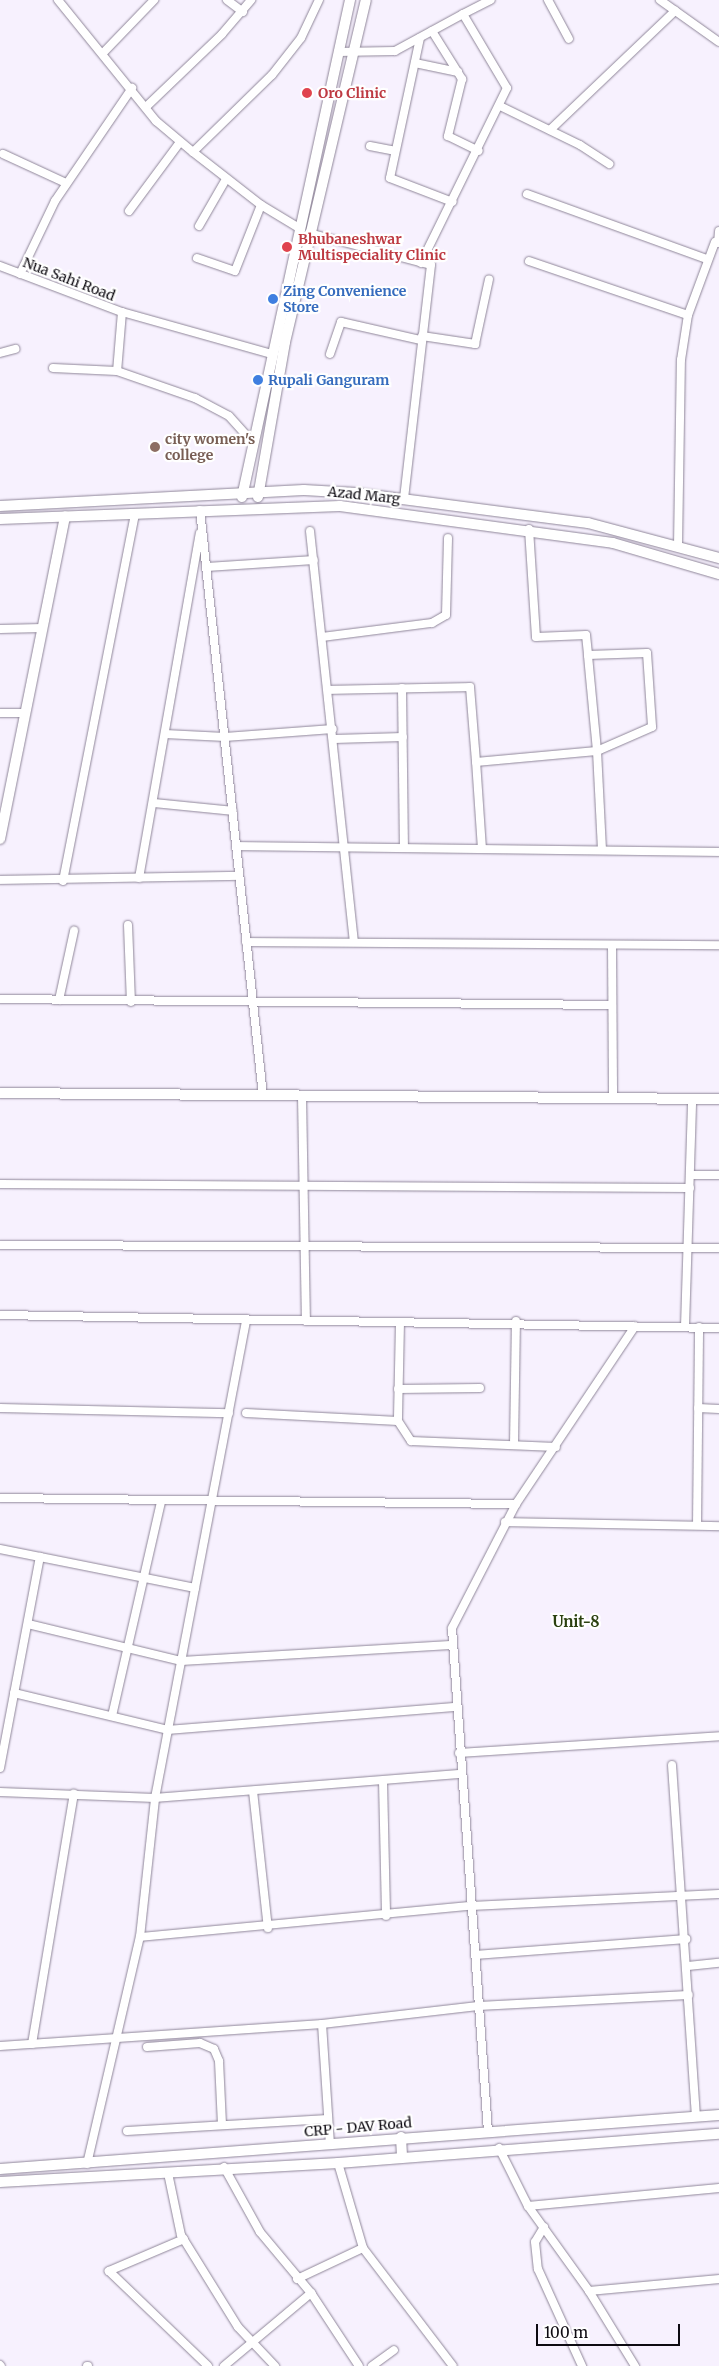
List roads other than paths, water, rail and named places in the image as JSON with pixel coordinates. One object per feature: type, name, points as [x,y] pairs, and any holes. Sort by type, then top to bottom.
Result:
[{"type":"street","points":[[71,0],[61,3],[147,106],[156,121],[226,179],[261,205],[299,228]]},
{"type":"street","points":[[103,52],[154,0]]},
{"type":"street","points":[[227,0],[243,12]]},
{"type":"street","points":[[147,106],[243,12],[251,0]]},
{"type":"street","points":[[192,152],[272,76],[301,38],[319,0]]},
{"type":"street","points":[[241,507],[242,493],[350,0]]},
{"type":"street","points":[[257,506],[309,233],[355,55],[366,0]]},
{"type":"street","points":[[338,52],[355,55],[395,52],[491,0]]},
{"type":"street","points":[[548,0],[569,39]]},
{"type":"street","points":[[660,0],[719,42]]},
{"type":"street","points":[[550,130],[675,11]]},
{"type":"street","points":[[421,263],[479,151],[507,88],[463,14]]},
{"type":"street","points":[[432,31],[462,79],[448,136],[479,151]]},
{"type":"street","points":[[420,38],[390,178],[453,202]]},
{"type":"street","points":[[415,63],[458,72]]},
{"type":"street","points":[[20,274],[66,183],[132,88]]},
{"type":"street","points":[[500,106],[550,130],[609,164]]},
{"type":"street","points":[[129,211],[180,142]]},
{"type":"street","points":[[370,146],[395,150]]},
{"type":"street","points":[[3,154],[66,183]]},
{"type":"street","points":[[200,226],[226,179]]},
{"type":"street","points":[[527,194],[707,259]]},
{"type":"street","points":[[196,258],[235,271],[261,205]]},
{"type":"street","points":[[678,546],[681,360],[688,315],[707,259],[717,243],[719,231]]},
{"type":"street","points":[[309,233],[431,265],[404,499]]},
{"type":"street","points":[[530,261],[688,315]]},
{"type":"street","name":"Nua Sahi Road","points":[[0,266],[122,312],[117,371]]},
{"type":"street","points":[[330,354],[341,322],[422,338],[475,344],[488,279]]},
{"type":"street","points":[[122,312],[272,354]]},
{"type":"street","points":[[0,353],[15,349]]},
{"type":"street","points":[[53,368],[117,371],[195,398],[229,416],[253,443]]},
{"type":"street","name":"Azad Marg","points":[[0,506],[259,492],[312,491],[404,499],[588,523],[719,558]]},
{"type":"street","name":"Azad Marg","points":[[0,519],[257,506],[340,506],[529,530],[613,543],[719,574]]},
{"type":"street","points":[[200,510],[263,1096]]},
{"type":"street","points":[[63,881],[136,513]]},
{"type":"street","points":[[0,840],[2,818],[65,516]]},
{"type":"street","points":[[139,878],[202,523]]},
{"type":"street","points":[[529,530],[536,637],[586,635],[597,751],[602,850]]},
{"type":"street","points":[[310,531],[346,847],[354,941]]},
{"type":"street","points":[[322,637],[432,622],[446,615],[448,538]]},
{"type":"street","points":[[206,567],[314,560]]},
{"type":"street","points":[[0,629],[42,628]]},
{"type":"street","points":[[476,762],[597,751],[652,727],[647,653],[588,655]]},
{"type":"street","points":[[328,690],[470,687],[482,849]]},
{"type":"street","points":[[402,688],[404,848]]},
{"type":"street","points":[[0,713],[25,713]]},
{"type":"street","points":[[165,734],[225,737],[333,729]]},
{"type":"street","points":[[334,739],[403,737]]},
{"type":"street","points":[[153,803],[233,811]]},
{"type":"street","points":[[236,846],[719,852]]},
{"type":"street","points":[[0,880],[63,881],[239,876]]},
{"type":"street","points":[[128,925],[131,1002]]},
{"type":"street","points":[[59,1000],[74,931]]},
{"type":"street","points":[[246,942],[354,941],[719,945]]},
{"type":"street","points":[[612,945],[612,1099]]},
{"type":"street","points":[[0,999],[253,1004],[612,1005]]},
{"type":"street","points":[[0,1093],[719,1099]]},
{"type":"street","points":[[302,1096],[306,1321]]},
{"type":"street","points":[[685,1327],[692,1100]]},
{"type":"street","points":[[690,1175],[719,1175]]},
{"type":"street","points":[[0,1184],[690,1188]]},
{"type":"street","points":[[0,1246],[719,1248]]},
{"type":"street","points":[[0,1315],[306,1321],[516,1321],[719,1328]]},
{"type":"street","points":[[87,2164],[114,2038],[140,1937],[155,1798],[246,1320]]},
{"type":"street","points":[[514,1444],[516,1321]]},
{"type":"street","points":[[400,1322],[398,1421],[415,1444],[514,1444],[556,1447]]},
{"type":"street","points":[[488,2132],[451,1644],[452,1628],[505,1522],[635,1326]]},
{"type":"street","points":[[696,1525],[699,1327]]},
{"type":"street","points":[[398,1389],[480,1388]]},
{"type":"street","points":[[0,1408],[229,1413]]},
{"type":"street","points":[[698,1408],[719,1409]]},
{"type":"street","points":[[246,1413],[398,1421]]},
{"type":"street","points":[[0,1498],[211,1503],[516,1504]]},
{"type":"street","points":[[112,1716],[161,1502]]},
{"type":"street","points":[[505,1522],[719,1526]]},
{"type":"street","points":[[0,1549],[195,1588]]},
{"type":"street","points":[[0,1768],[40,1557]]},
{"type":"street","points":[[28,1624],[181,1661],[451,1644]]},
{"type":"street","points":[[14,1693],[168,1730],[456,1707]]},
{"type":"street","points":[[459,1753],[719,1736]]},
{"type":"street","points":[[672,1765],[688,1966],[696,2116]]},
{"type":"street","points":[[0,1792],[74,1793],[155,1798],[461,1774]]},
{"type":"street","points":[[383,1781],[386,1916]]},
{"type":"street","points":[[254,1791],[268,1928]]},
{"type":"street","points":[[32,2044],[74,1793]]},
{"type":"street","points":[[140,1937],[268,1928],[471,1906],[719,1894]]},
{"type":"street","points":[[475,1955],[686,1940]]},
{"type":"street","points":[[688,1966],[719,1963]]},
{"type":"street","points":[[0,2046],[322,2024],[478,2006],[689,1995]]},
{"type":"street","points":[[322,2024],[330,2143]]},
{"type":"street","points":[[147,2046],[200,2043],[214,2049],[219,2061],[222,2125]]},
{"type":"street","name":"CRP - DAV Road","points":[[0,2169],[87,2164],[401,2137],[719,2114]]},
{"type":"street","points":[[127,2131],[328,2119]]},
{"type":"street","points":[[0,2182],[168,2173],[224,2167],[338,2163],[499,2148],[719,2134]]},
{"type":"street","points":[[401,2137],[402,2157]]},
{"type":"street","points":[[499,2148],[528,2206],[589,2291],[635,2366]]},
{"type":"street","points":[[338,2163],[363,2248],[453,2366]]},
{"type":"street","points":[[224,2167],[260,2232],[297,2279],[311,2293],[359,2366]]},
{"type":"street","points":[[168,2173],[173,2213],[184,2239],[251,2340],[274,2366]]},
{"type":"street","points":[[528,2206],[719,2188]]},
{"type":"street","points":[[544,2227],[535,2242],[538,2269],[582,2366]]},
{"type":"street","points":[[184,2239],[109,2271],[208,2366]]},
{"type":"street","points":[[297,2279],[363,2248]]},
{"type":"street","points":[[589,2291],[719,2279]]},
{"type":"street","points":[[224,2366],[251,2340],[311,2293]]},
{"type":"street","points":[[372,2366],[394,2350]]},
{"type":"place","name":"Oro Clinic","points":[[307,93]]},
{"type":"place","name":"Bhubaneshwar Multispeciality Clinic","points":[[287,247]]},
{"type":"place","name":"Zing Convenience Store","points":[[273,299]]},
{"type":"place","name":"Rupali Ganguram","points":[[258,380]]},
{"type":"place","name":"city women's college","points":[[155,447]]},
{"type":"district","name":"Unit-8","points":[[576,1622]]}]
